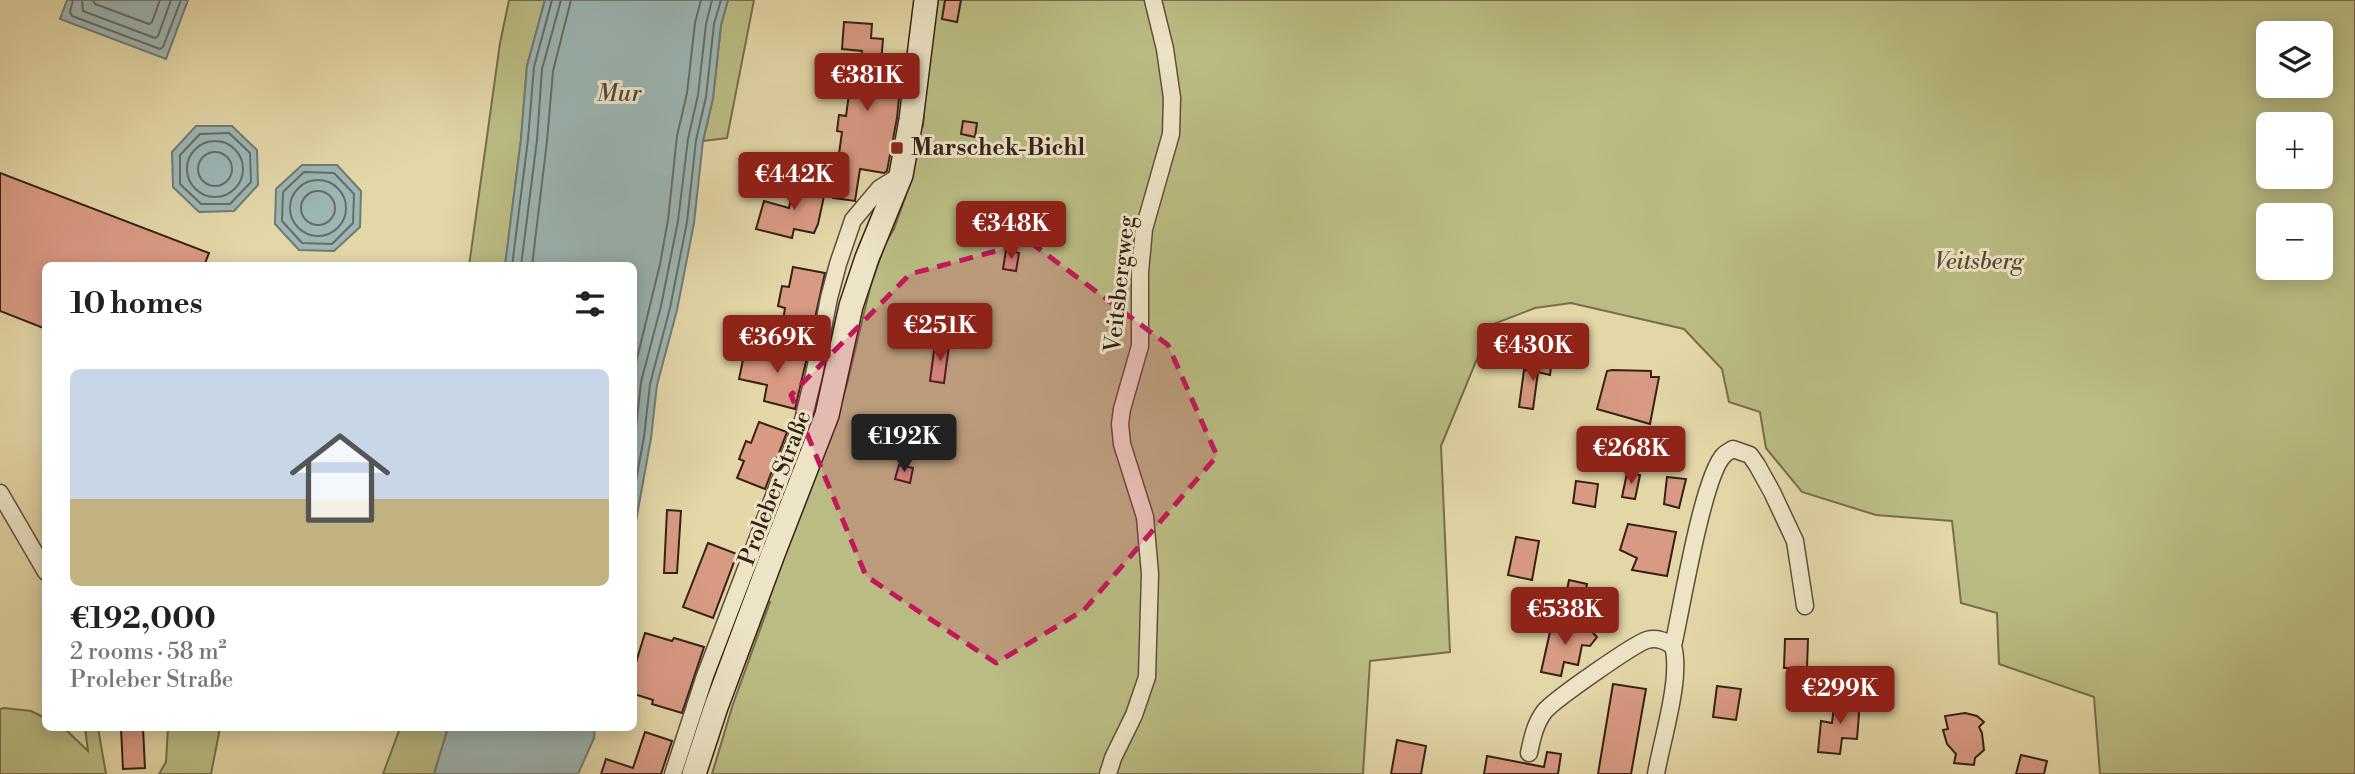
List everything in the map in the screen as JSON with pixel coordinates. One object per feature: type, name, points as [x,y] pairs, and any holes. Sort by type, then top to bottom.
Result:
[{"type":"main road","name":"Proleber Straße","points":[[694,774],[716,707],[827,415],[851,306],[867,258],[901,175],[926,0]]},
{"type":"street","name":"Veitsbergweg","points":[[1108,774],[1134,715],[1147,677],[1150,574],[1145,517],[1122,444],[1121,424],[1122,409],[1140,346],[1140,272],[1144,229],[1171,134],[1172,98],[1165,50],[1153,0]]},
{"type":"street","name":"Proleber Straße","points":[[673,774],[705,676],[803,420],[829,298],[853,220],[880,188],[901,175]]},
{"type":"street","points":[[1656,774],[1675,682],[1676,658],[1673,646],[1702,512],[1723,456],[1733,449],[1750,455],[1757,465],[1795,541],[1805,606]]},
{"type":"street","points":[[0,493],[42,565]]},
{"type":"street","points":[[1529,753],[1534,732],[1545,710],[1623,653],[1647,640],[1663,640],[1673,646]]},
{"type":"highlighted area","points":[[1030,242],[1168,345],[1217,456],[1084,610],[996,663],[866,576],[791,395],[910,274]]},
{"type":"green space","points":[[509,0],[545,0],[527,66],[506,262],[470,262],[500,43]]},
{"type":"green space","points":[[728,0],[754,0],[727,138],[703,141],[713,98],[721,25]]},
{"type":"green space","name":"Veitsberg","points":[[938,0],[2355,0],[2355,774],[2100,774],[2094,697],[1999,664],[1997,613],[1961,603],[1952,521],[1876,515],[1802,492],[1766,448],[1760,412],[1729,402],[1722,369],[1684,329],[1571,303],[1535,308],[1491,325],[1441,446],[1450,652],[1370,661],[1363,774],[712,774],[733,704],[770,602],[767,601],[835,422],[870,288],[906,195],[924,115],[921,114]]},
{"type":"green space","points":[[0,709],[31,711],[42,716],[42,731],[67,731],[88,751],[85,731],[99,731],[106,774],[0,774]]},
{"type":"green space","points":[[168,731],[219,731],[211,774],[159,774],[166,762]]},
{"type":"green space","points":[[399,731],[447,731],[434,774],[383,774]]},
{"type":"water","points":[[67,0],[188,0],[166,59],[60,19]]},
{"type":"water","name":"Mur","points":[[545,0],[728,0],[721,25],[713,98],[703,141],[694,223],[677,310],[657,385],[651,438],[637,515],[637,262],[506,262],[527,66]]},
{"type":"water","points":[[196,126],[232,126],[257,150],[258,185],[234,211],[199,212],[173,187],[172,152]]},
{"type":"water","points":[[302,165],[337,165],[361,191],[360,227],[334,251],[299,250],[275,224],[276,189]]},
{"type":"water","points":[[447,731],[595,731],[578,774],[434,774]]},
{"type":"building","points":[[945,0],[961,0],[957,22],[942,19]]},
{"type":"building","points":[[844,22],[872,24],[871,38],[883,39],[881,64],[902,67],[897,118],[887,171],[884,173],[860,169],[855,201],[833,198],[842,132],[837,131],[839,115],[846,116],[849,94],[856,95],[862,51],[842,49]]},
{"type":"building","points":[[963,121],[977,123],[975,137],[961,134]]},
{"type":"building","points":[[0,173],[209,253],[206,262],[42,262],[42,327],[0,311]]},
{"type":"building","points":[[795,180],[826,187],[814,233],[794,229],[792,238],[756,229],[764,201],[789,208]]},
{"type":"building","points":[[1006,250],[1019,253],[1016,271],[1003,269]]},
{"type":"building","points":[[793,267],[825,273],[813,327],[783,321],[785,308],[778,306],[782,286],[789,287]]},
{"type":"building","points":[[935,343],[949,345],[944,383],[930,381]]},
{"type":"building","points":[[777,346],[808,353],[795,409],[764,401],[767,385],[739,379],[744,355],[773,361]]},
{"type":"building","points":[[1538,358],[1552,360],[1550,375],[1538,372],[1533,409],[1519,407],[1524,370],[1534,371]]},
{"type":"building","points":[[1607,371],[1651,371],[1651,377],[1659,377],[1650,424],[1597,409]]},
{"type":"building","points":[[759,422],[787,432],[765,489],[737,478],[744,461],[739,459],[746,441],[751,443]]},
{"type":"building","points":[[899,465],[913,468],[910,483],[895,479]]},
{"type":"building","points":[[1627,473],[1640,475],[1635,499],[1622,497]]},
{"type":"building","points":[[1667,477],[1686,479],[1679,508],[1664,504]]},
{"type":"building","points":[[1576,481],[1598,484],[1595,507],[1573,503]]},
{"type":"building","points":[[667,510],[681,511],[677,573],[664,573]]},
{"type":"building","points":[[1628,524],[1676,532],[1667,576],[1632,570],[1637,558],[1620,550]]},
{"type":"building","points":[[1516,537],[1539,541],[1532,580],[1508,575]]},
{"type":"building","points":[[708,543],[737,554],[713,618],[683,607]]},
{"type":"building","points":[[1569,580],[1587,584],[1584,599],[1566,595]]},
{"type":"building","points":[[1583,622],[1597,637],[1590,646],[1582,645],[1578,665],[1564,662],[1561,676],[1541,672],[1552,623],[1581,629]]},
{"type":"building","points":[[645,633],[704,647],[682,713],[652,704],[653,700],[637,695],[637,659]]},
{"type":"building","points":[[1785,639],[1808,639],[1807,668],[1784,668]]},
{"type":"building","points":[[1613,684],[1646,689],[1631,774],[1598,774]]},
{"type":"building","points":[[1717,686],[1741,689],[1736,720],[1713,717]]},
{"type":"building","points":[[1835,698],[1860,701],[1857,739],[1842,738],[1840,754],[1818,752],[1821,721],[1832,723]]},
{"type":"building","points":[[1965,713],[1977,716],[1984,722],[1979,727],[1984,750],[1975,758],[1974,765],[1954,763],[1956,754],[1947,744],[1943,730],[1948,729],[1945,716]]},
{"type":"building","points":[[121,731],[143,731],[145,768],[123,769]]},
{"type":"building","points":[[645,732],[672,741],[661,774],[601,774],[606,759],[633,768]]},
{"type":"building","points":[[1397,740],[1426,746],[1421,774],[1391,774]]},
{"type":"building","points":[[1547,752],[1561,754],[1558,774],[1484,774],[1487,756],[1544,767]]},
{"type":"building","points":[[2021,755],[2047,761],[2044,774],[2016,774]]},
{"type":"place","name":"Marschek-Bichl","points":[[897,148]]}]
